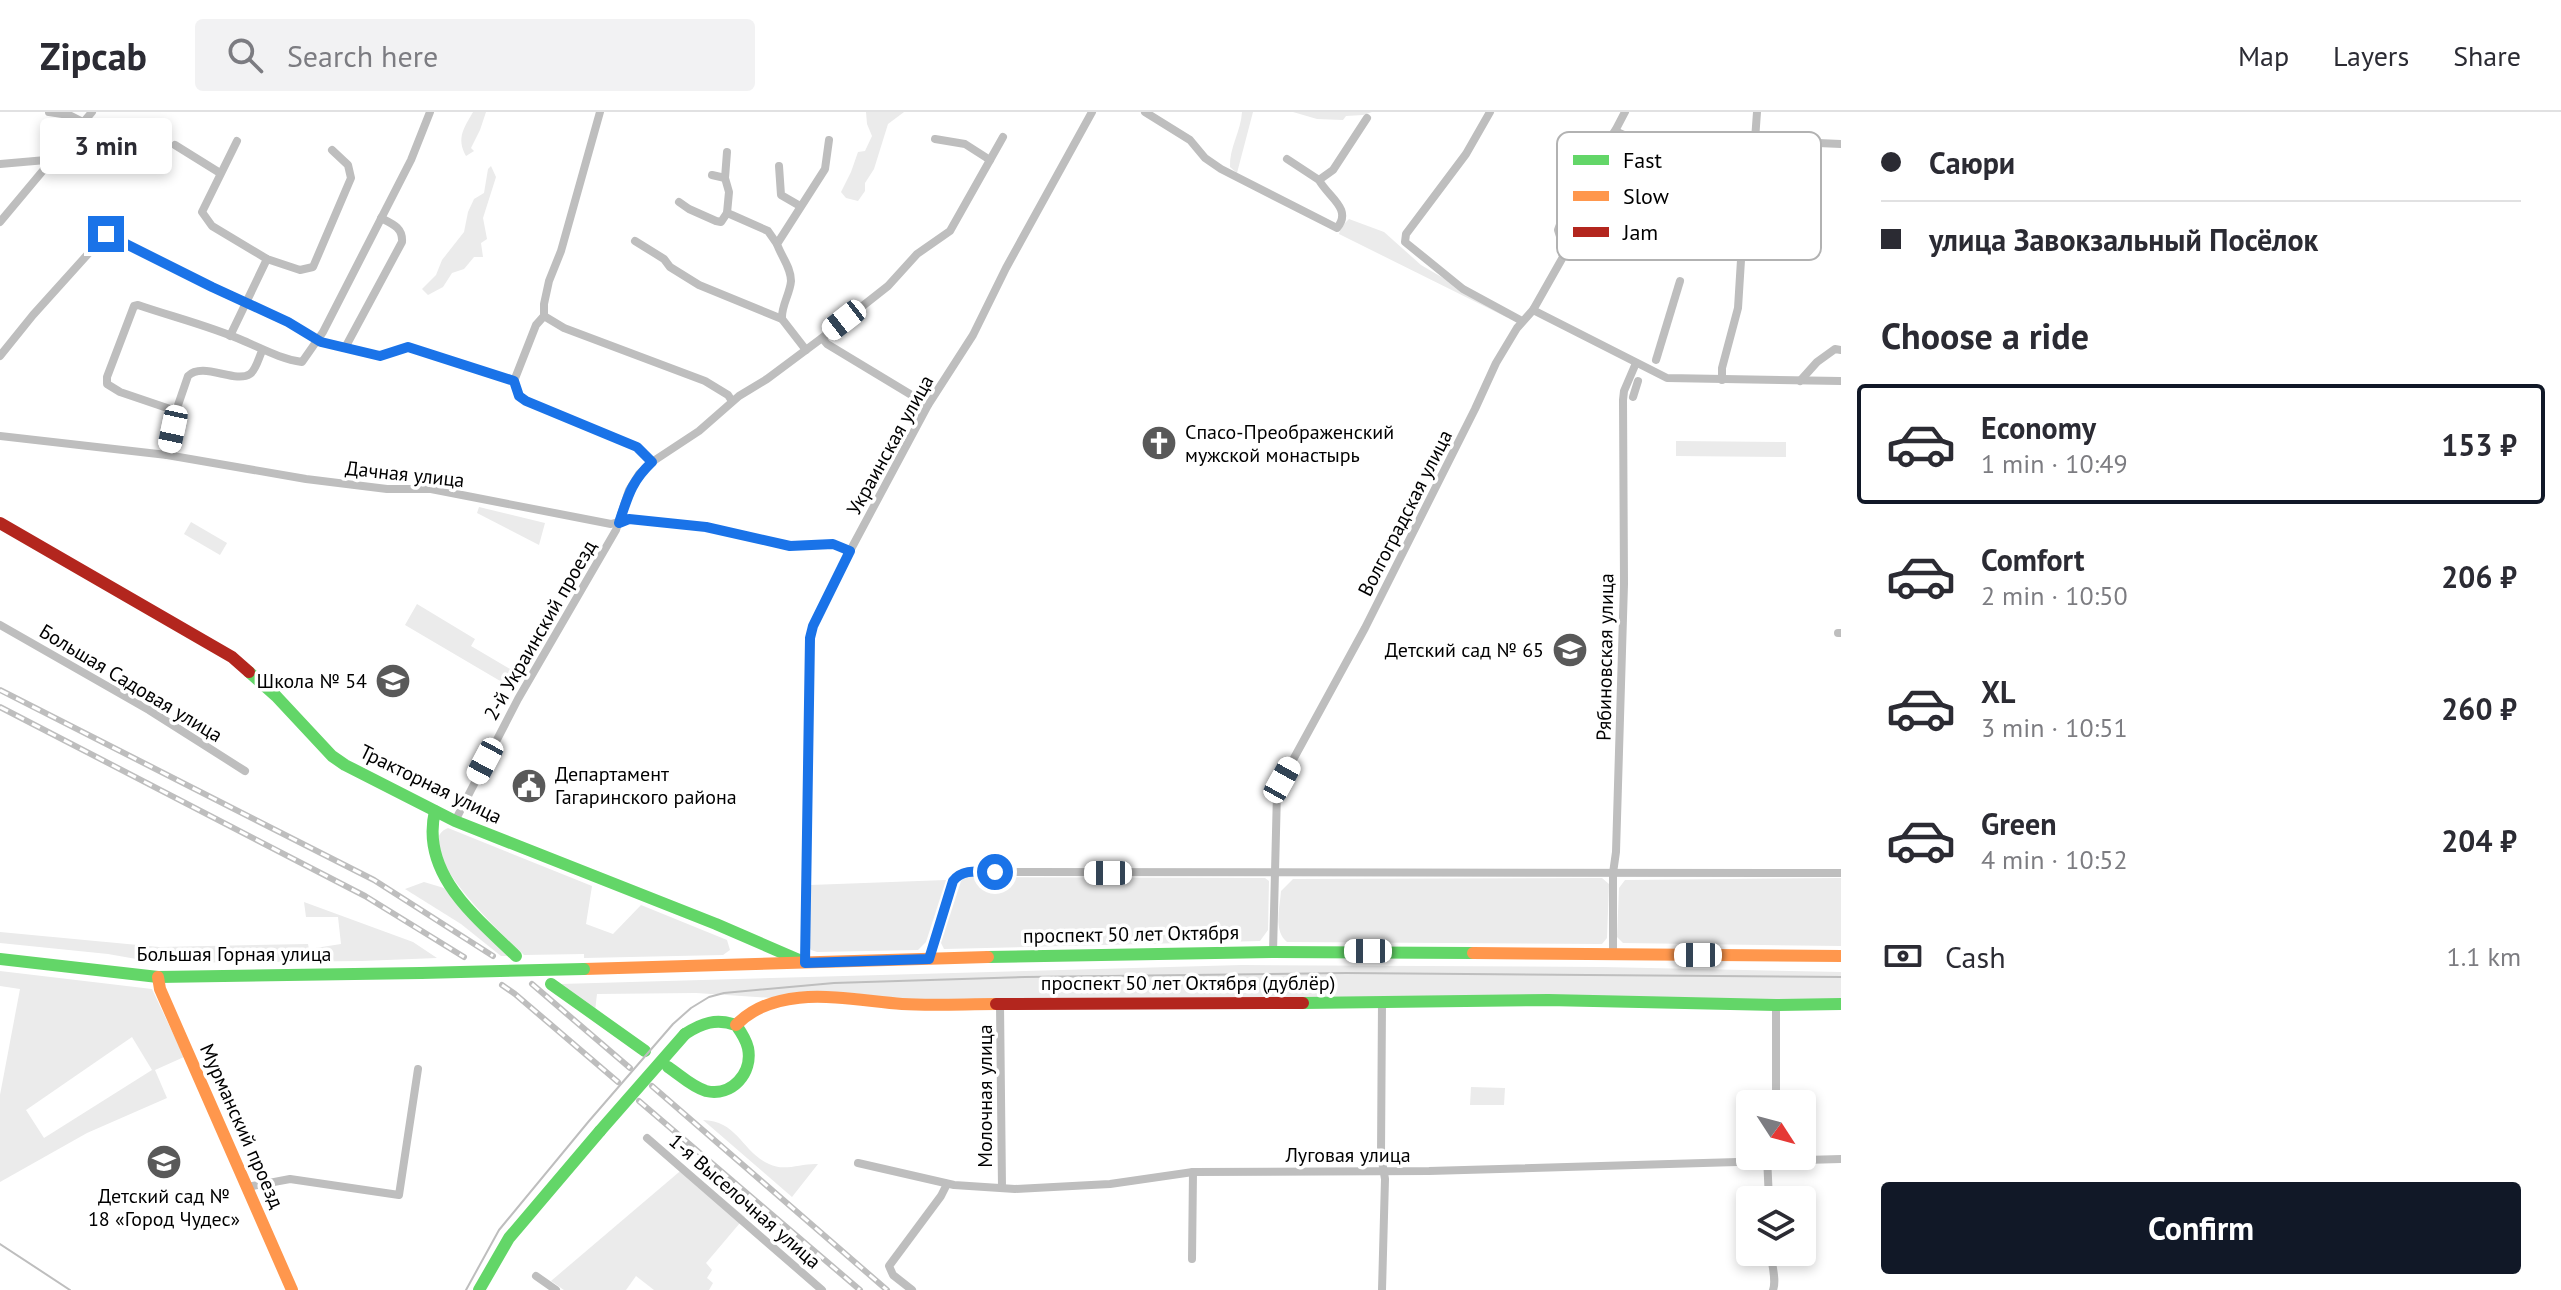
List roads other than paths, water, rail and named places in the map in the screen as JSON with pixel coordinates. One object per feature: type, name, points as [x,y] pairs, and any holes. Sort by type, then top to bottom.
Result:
[{"type":"main road","name":"Тракторная улица","points":[[0,523],[232,657],[254,673],[332,756],[353,769],[455,821],[805,963]]},
{"type":"main road","points":[[435,811],[431,829],[433,849],[446,879],[516,956]]},
{"type":"main road","points":[[721,965],[730,959],[735,949],[728,930]]},
{"type":"main road","name":"проспект 50 лет Октября","points":[[421,973],[1273,952],[1841,956]]},
{"type":"main road","name":"Большая Горная улица","points":[[0,959],[158,977],[421,973]]},
{"type":"main road","name":"Мурманский проезд","points":[[158,977],[160,989],[292,1290]]},
{"type":"main road","points":[[551,984],[645,1051]]},
{"type":"main road","name":"проспект 50 лет Октября (дублёр)","points":[[736,1025],[746,1014],[760,1006],[803,999],[877,1000],[903,1004],[1548,1000],[1841,1004]]},
{"type":"main road","points":[[479,1290],[509,1238],[685,1034],[704,1022],[718,1020],[736,1025],[748,1046],[749,1065],[745,1074],[731,1087],[709,1092],[668,1067]]},
{"type":"street","points":[[49,112],[69,115],[83,122]]},
{"type":"street","points":[[0,222],[92,112]]},
{"type":"street","points":[[176,411],[120,392],[107,384],[131,310],[138,305],[230,336],[262,351],[302,362],[323,332],[411,160],[430,112]]},
{"type":"street","points":[[600,112],[561,251],[549,281],[544,316],[536,325],[514,381],[519,396],[526,401],[637,447],[652,462]]},
{"type":"street","name":"Украинская улица","points":[[805,963],[810,638],[813,626],[928,405],[973,335],[1006,268],[1092,112]]},
{"type":"street","points":[[1145,112],[1190,140],[1205,158],[1221,169],[1337,228],[1344,218],[1343,211],[1319,180],[1287,159]]},
{"type":"street","points":[[1490,112],[1466,154],[1406,234],[1405,242],[1463,289],[1522,321]]},
{"type":"street","name":"Волгоградская улица","points":[[1615,131],[1625,112]]},
{"type":"street","points":[[1756,132],[1757,112]]},
{"type":"street","points":[[1319,180],[1333,170],[1367,118]]},
{"type":"street","points":[[1615,131],[1619,132]]},
{"type":"street","name":"2-й Украинский проезд","points":[[455,821],[518,699],[619,523],[629,490],[639,474],[699,431],[732,401],[822,338],[888,286],[917,254],[950,231],[1003,137]]},
{"type":"street","points":[[935,139],[965,144],[990,160]]},
{"type":"street","points":[[777,244],[825,169],[829,140]]},
{"type":"street","points":[[237,141],[202,212],[212,226],[267,259],[300,270],[313,267],[351,178],[348,165],[332,150]]},
{"type":"street","points":[[1821,143],[1841,144]]},
{"type":"street","points":[[175,145],[220,173]]},
{"type":"street","points":[[679,202],[721,222],[727,213],[729,192],[725,178],[727,152]]},
{"type":"street","points":[[0,164],[46,160],[51,163]]},
{"type":"street","points":[[779,166],[781,195],[800,206]]},
{"type":"street","points":[[712,175],[725,178]]},
{"type":"street","points":[[727,213],[768,231],[777,244],[789,269],[791,282],[782,319],[806,350]]},
{"type":"street","points":[[346,346],[402,242],[403,234],[399,228],[381,218]]},
{"type":"street","points":[[0,356],[106,234],[288,322],[316,340],[380,356],[408,347],[514,381]]},
{"type":"street","points":[[635,241],[699,285],[782,319]]},
{"type":"street","points":[[230,336],[267,259]]},
{"type":"street","name":"Волгоградская улица","points":[[1273,952],[1277,792],[1365,628],[1496,363],[1522,321],[1533,310],[1561,260]]},
{"type":"street","points":[[1722,380],[1722,368],[1738,308],[1741,260]]},
{"type":"street","points":[[1656,360],[1680,281]]},
{"type":"street","points":[[1533,310],[1667,378],[1841,381]]},
{"type":"street","points":[[544,316],[564,328],[705,381],[728,395],[732,401]]},
{"type":"street","points":[[822,338],[827,344],[928,405]]},
{"type":"street","points":[[1800,381],[1817,362],[1835,349],[1841,350]]},
{"type":"street","points":[[167,455],[176,411],[192,371],[249,375],[262,351]]},
{"type":"street","name":"Рябиновская улица","points":[[1613,954],[1613,873],[1624,584],[1623,400],[1636,363]]},
{"type":"street","points":[[1633,397],[1638,381]]},
{"type":"street","name":"Дачная улица","points":[[0,436],[167,455],[306,479],[387,489],[431,489],[611,524],[629,519],[706,527],[790,546],[833,544],[850,551]]},
{"type":"street","name":"Большая Садовая улица","points":[[0,625],[149,710],[245,771]]},
{"type":"street","points":[[929,959],[953,881],[966,872],[1841,873]]},
{"type":"street","points":[[1382,1002],[1385,1179],[1382,1290]]},
{"type":"street","name":"Молочная улица","points":[[1000,1004],[1002,1187]]},
{"type":"street","points":[[1776,1005],[1776,1090]]},
{"type":"street","points":[[247,1187],[290,1179],[399,1195],[418,1069]]},
{"type":"street","name":"1-я Выселочная улица","points":[[647,1138],[822,1290]]},
{"type":"street","name":"Луговая улица","points":[[1816,1159],[1841,1159]]},
{"type":"street","name":"Луговая улица","points":[[858,1163],[947,1184],[1067,1187],[1193,1172],[1383,1171],[1736,1160]]},
{"type":"street","points":[[1192,1259],[1193,1172]]},
{"type":"street","points":[[912,1290],[893,1275],[889,1266],[947,1184]]},
{"type":"street","points":[[1771,1266],[1775,1283],[1773,1290]]},
{"type":"street","points":[[536,1276],[556,1290]]},
{"type":"tram line","points":[[466,1290],[499,1230],[673,1024],[709,997],[724,993],[834,983],[1025,977],[1346,973],[1841,977]]},
{"type":"tram line","points":[[0,1244],[70,1290]]},
{"type":"railway","points":[[0,690],[374,880],[493,956]]},
{"type":"railway","points":[[0,707],[365,896],[464,957]]},
{"type":"railway","points":[[532,984],[630,1068]]},
{"type":"railway","points":[[502,985],[618,1082]]},
{"type":"railway","points":[[652,1086],[887,1290]]},
{"type":"railway","points":[[639,1101],[860,1290]]},
{"type":"place","name":"Спасо-Преображенский мужской монастырь","points":[[1159,443]]},
{"type":"place","name":"Детский сад № 65","points":[[1570,650]]},
{"type":"place","name":"Школа № 54","points":[[393,681]]},
{"type":"place","name":"Департамент Гагаринского района","points":[[529,786]]},
{"type":"place","name":"Детский сад № 18 «Город Чудес»","points":[[164,1162]]}]
